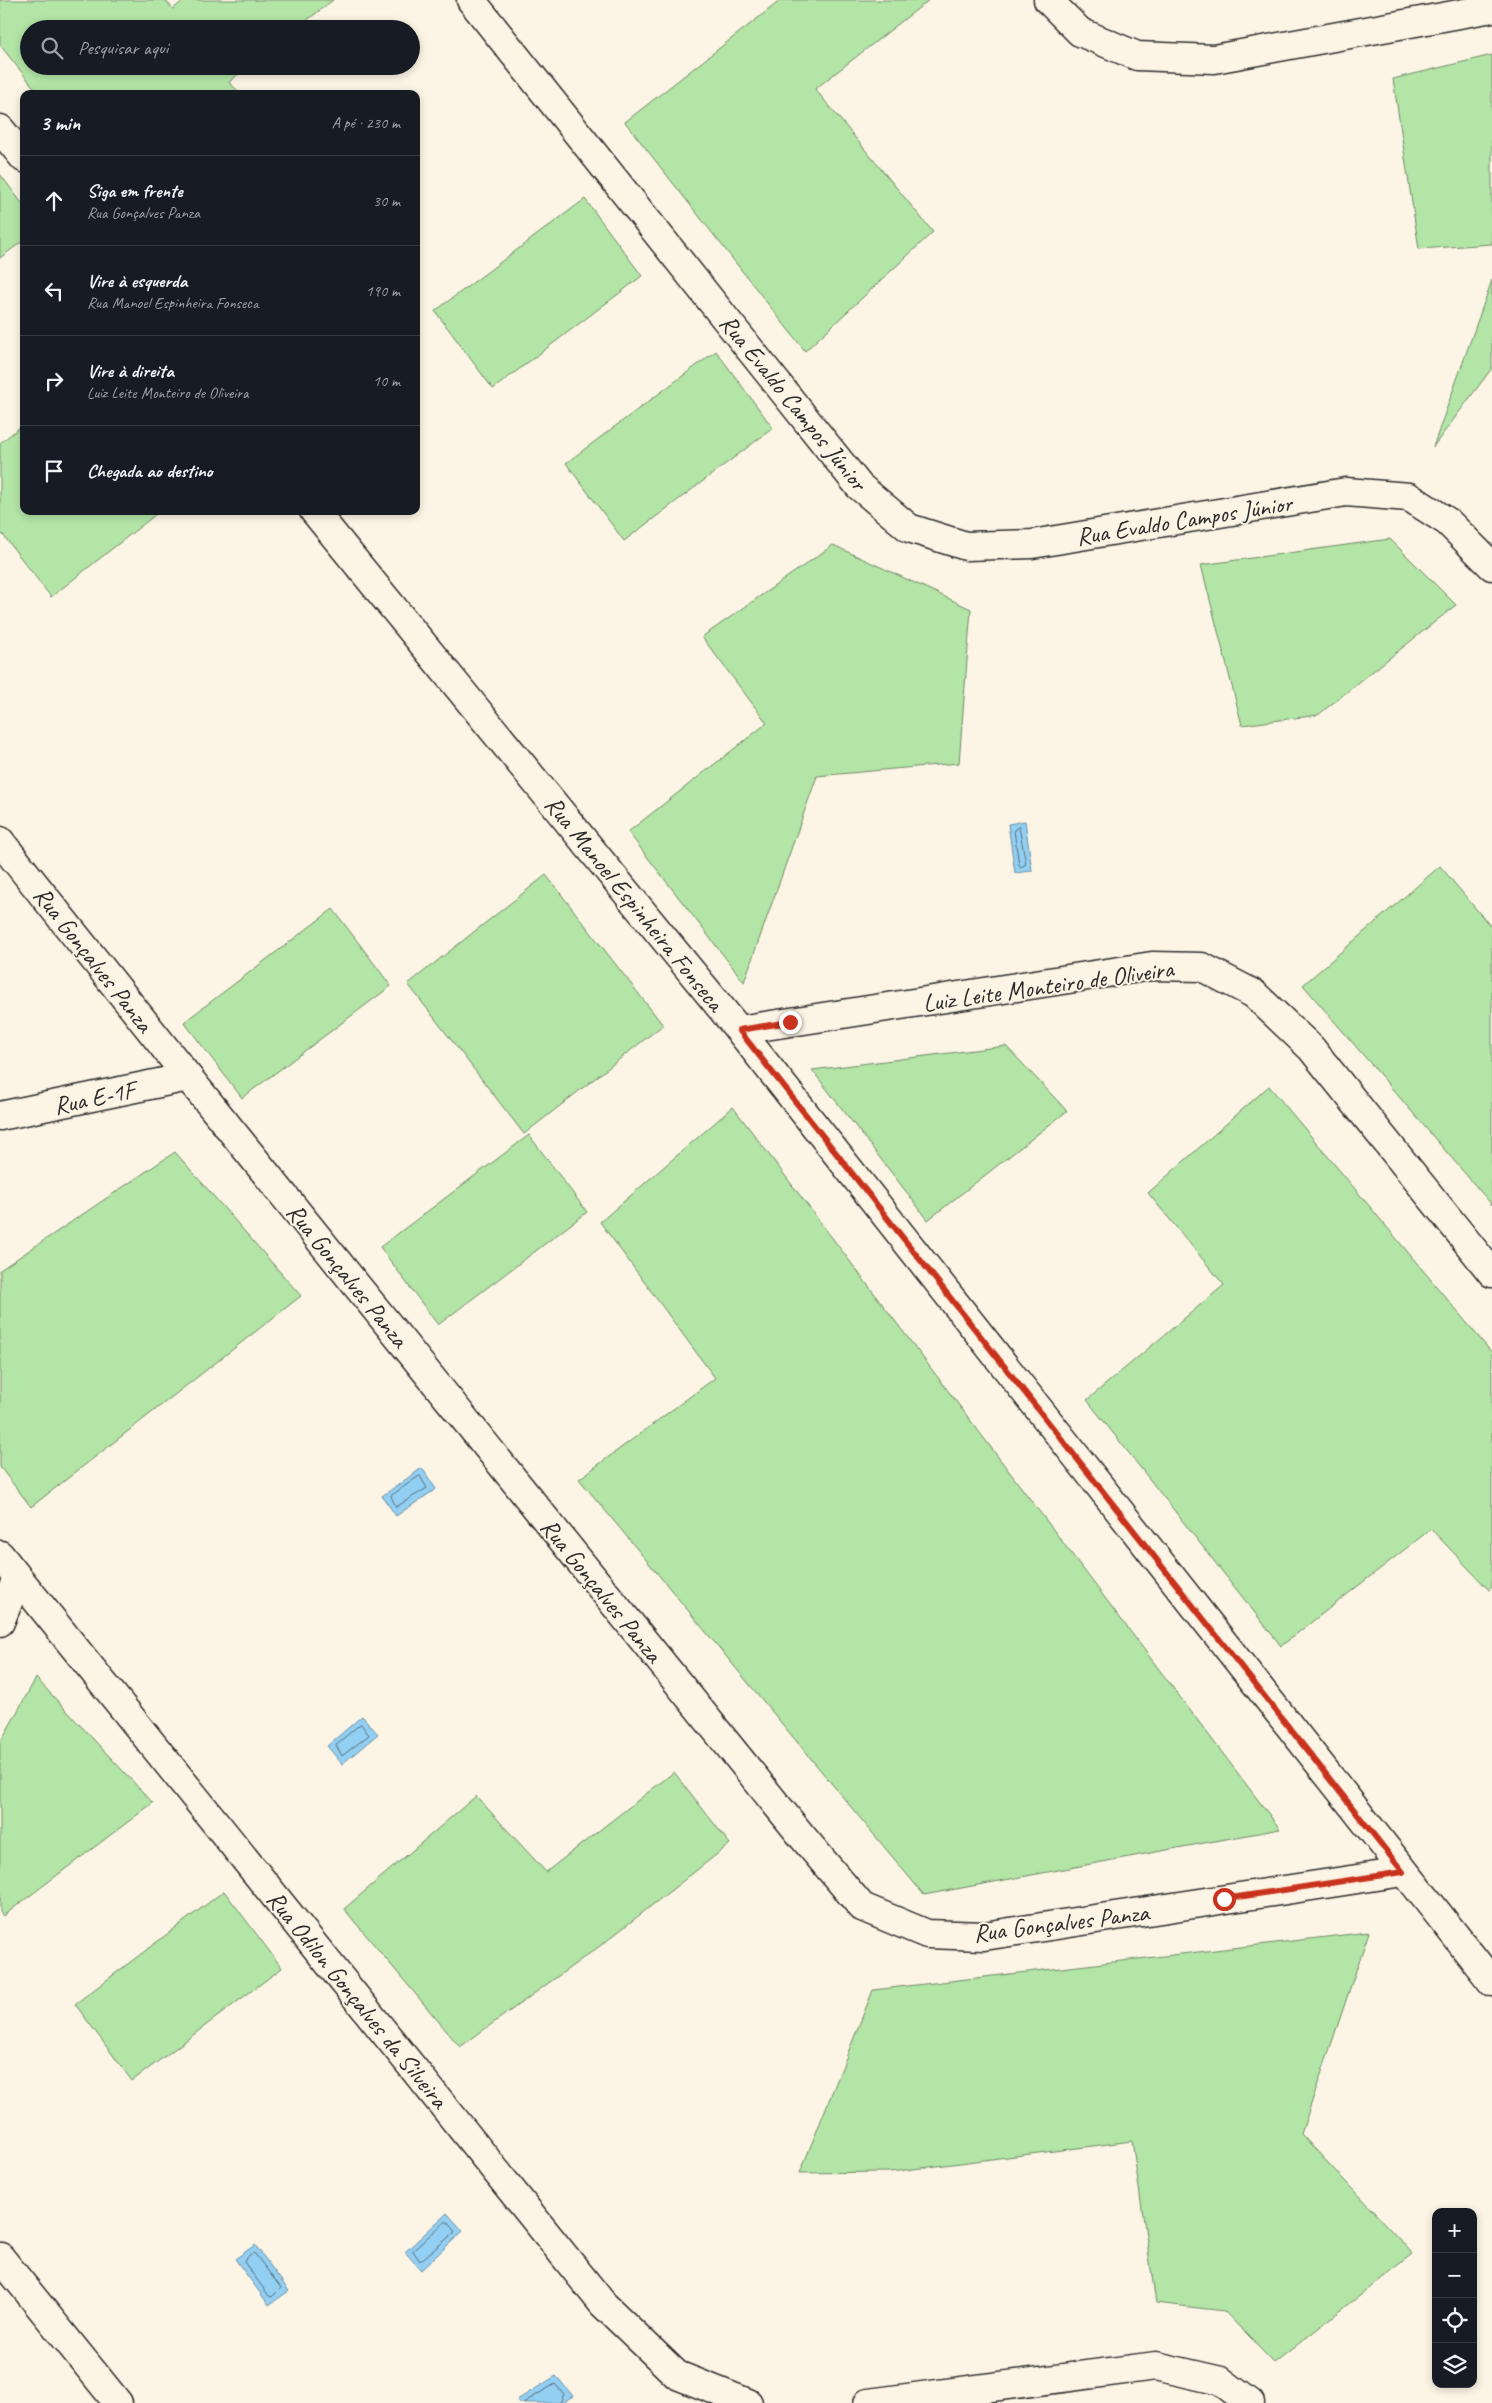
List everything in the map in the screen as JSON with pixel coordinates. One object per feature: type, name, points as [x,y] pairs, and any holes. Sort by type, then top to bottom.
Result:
[{"type":"street","name":"Rua Evaldo Campos Júnior","points":[[471,0],[858,486],[909,528],[966,546],[1032,544],[1346,492],[1409,497],[1448,522],[1492,566]]},
{"type":"street","points":[[1048,0],[1080,32],[1137,56],[1214,59],[1492,8]]},
{"type":"street","points":[[0,129],[20,153]]},
{"type":"street","name":"Rua Manoel Espinheira Fonseca","points":[[317,515],[739,1030],[1403,1872],[1492,1982]]},
{"type":"street","name":"Rua Gonçalves Panza","points":[[0,840],[188,1077],[801,1835],[862,1907],[927,1934],[984,1936],[1403,1872]]},
{"type":"street","name":"Luiz Leite Monteiro de Oliveira","points":[[739,1030],[1152,966],[1202,967],[1254,994],[1311,1048],[1492,1273]]},
{"type":"street","name":"Rua E-1F","points":[[0,1116],[188,1077]]},
{"type":"street","name":"Rua Odilon Gonçalves da Silveira","points":[[0,1555],[603,2304],[677,2375],[748,2403]]},
{"type":"street","points":[[0,1622],[18,1578]]},
{"type":"street","points":[[0,2257],[118,2403]]},
{"type":"street","points":[[868,2403],[1156,2366],[1221,2381],[1250,2403]]},
{"type":"green space","points":[[0,0],[165,0],[173,9],[184,0],[333,0],[307,20],[20,20],[20,70],[0,45]]},
{"type":"green space","points":[[781,0],[929,0],[815,89],[933,232],[805,351],[625,122]]},
{"type":"green space","points":[[1492,55],[1492,244],[1419,249],[1393,79]]},
{"type":"green space","points":[[24,75],[237,75],[229,82],[237,90],[36,90]]},
{"type":"green space","points":[[0,174],[20,201],[20,243],[0,258]]},
{"type":"green space","points":[[585,199],[642,276],[493,389],[435,311]]},
{"type":"green space","points":[[1492,280],[1492,368],[1433,447]]},
{"type":"green space","points":[[716,351],[773,428],[624,541],[566,463]]},
{"type":"green space","points":[[20,427],[20,515],[155,515],[51,597],[0,531],[0,443]]},
{"type":"green space","points":[[1390,539],[1456,605],[1318,715],[1242,725],[1201,565]]},
{"type":"green space","points":[[833,545],[971,609],[959,763],[817,776],[744,982],[628,832],[767,723],[702,637]]},
{"type":"green space","points":[[1440,866],[1492,928],[1492,1205],[1303,985]]},
{"type":"green space","points":[[546,875],[663,1025],[524,1134],[408,984]]},
{"type":"green space","points":[[333,909],[391,986],[242,1098],[184,1022]]},
{"type":"green space","points":[[1006,1046],[1067,1111],[928,1220],[812,1070]]},
{"type":"green space","points":[[1269,1086],[1492,1353],[1492,1587],[1489,1590],[1431,1529],[1281,1646],[1087,1400],[1224,1285],[1148,1193]]},
{"type":"green space","points":[[733,1107],[1280,1829],[924,1895],[579,1479],[715,1378],[600,1222]]},
{"type":"green space","points":[[529,1135],[587,1212],[438,1325],[380,1247]]},
{"type":"green space","points":[[175,1152],[301,1296],[31,1507],[0,1467],[0,1270]]},
{"type":"green space","points":[[36,1678],[153,1803],[3,1916],[0,1912],[0,1743]]},
{"type":"green space","points":[[674,1772],[730,1844],[604,1943],[460,2047],[344,1909],[476,1796],[546,1872]]},
{"type":"green space","points":[[224,1891],[282,1968],[132,2081],[75,2004]]},
{"type":"green space","points":[[1369,1932],[1301,2134],[1413,2254],[1274,2363],[1224,2311],[1156,2303],[1132,2141],[890,2172],[800,2173],[873,1990]]},
{"type":"water","points":[[1025,821],[1032,871],[1015,873],[1008,824]]},
{"type":"water","points":[[422,1468],[436,1489],[396,1516],[382,1496]]},
{"type":"water","points":[[362,1716],[378,1734],[342,1764],[327,1746]]},
{"type":"water","points":[[447,2213],[463,2231],[421,2270],[405,2252]]},
{"type":"water","points":[[255,2245],[289,2291],[269,2305],[235,2259]]},
{"type":"water","points":[[556,2376],[573,2396],[562,2403],[519,2403],[517,2400]]},
{"type":"route","points":[[790,1022],[739,1030],[1403,1872],[1224,1899]]}]
